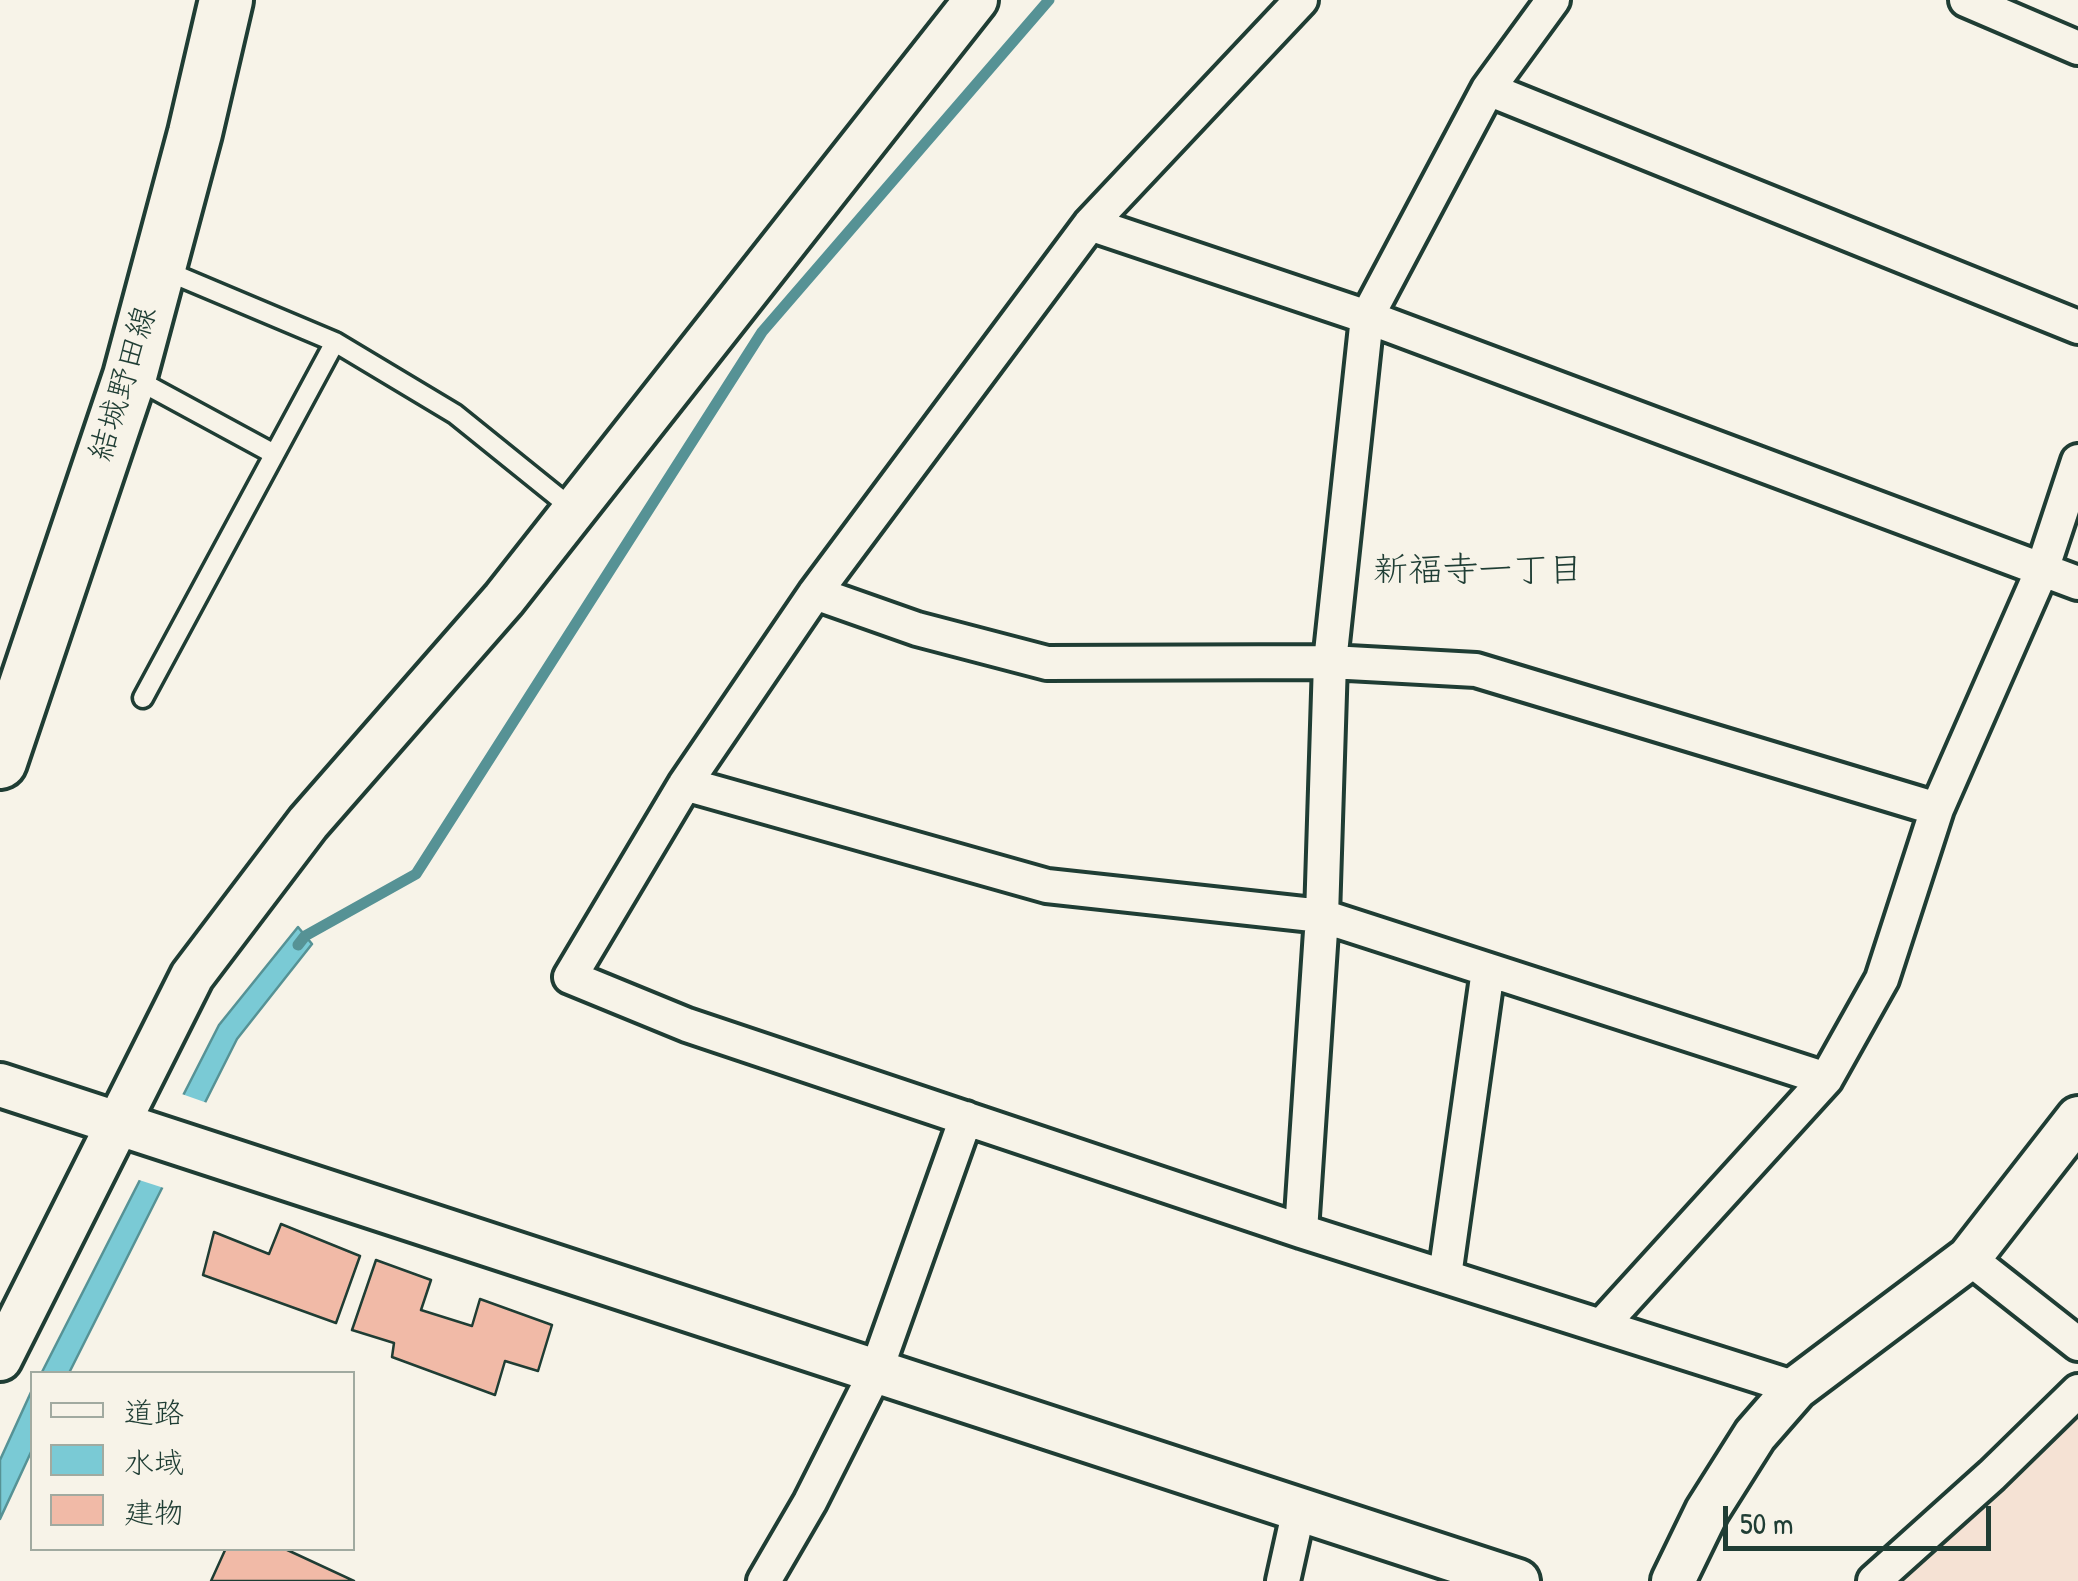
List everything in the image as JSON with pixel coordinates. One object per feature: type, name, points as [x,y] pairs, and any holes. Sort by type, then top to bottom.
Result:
[{"type":"main road","name":"結城野田線","points":[[0,762],[130,376],[196,133],[226,0]]},
{"type":"street","points":[[0,1358],[192,976],[308,822],[504,599],[976,0]]},
{"type":"street","points":[[1301,0],[1090,224],[815,593],[684,784],[570,977],[688,1026],[1300,1231],[1796,1388]]},
{"type":"street","points":[[1300,1231],[1322,916],[1330,662],[1367,317],[1488,89],[1552,0]]},
{"type":"street","points":[[1966,0],[2078,48]]},
{"type":"street","points":[[1488,89],[2078,327]]},
{"type":"street","points":[[1090,224],[1367,317],[2078,582]]},
{"type":"street","points":[[1602,1324],[1826,1078],[1882,979],[1937,809],[2042,570],[2078,461]]},
{"type":"street","points":[[815,593],[917,629],[1047,663],[1330,662],[1476,670],[1937,809]]},
{"type":"street","points":[[684,784],[1047,886],[1322,916],[1826,1078]]},
{"type":"street","points":[[1445,1276],[1488,970]]},
{"type":"street","points":[[0,1085],[1518,1581]]},
{"type":"street","points":[[764,1581],[810,1502],[876,1371],[966,1118]]},
{"type":"street","points":[[1674,1581],[1706,1512],[1755,1435],[1796,1388],[1969,1258],[2078,1118]]},
{"type":"street","points":[[1969,1258],[2078,1344]]},
{"type":"street","points":[[1874,1581],[2078,1391]]},
{"type":"street","points":[[1282,1581],[1299,1509]]},
{"type":"lane","points":[[159,267],[335,342],[455,414],[574,510]]},
{"type":"lane","points":[[143,698],[335,342]]},
{"type":"lane","points":[[130,376],[274,454]]},
{"type":"shaded area","points":[[2078,1391],[2078,1581],[1883,1581]]},
{"type":"water","points":[[298,927],[312,944],[237,1039],[70,1371],[43,1371],[219,1025]]},
{"type":"water","points":[[30,1394],[30,1454],[0,1519],[0,1460]]},
{"type":"pier","points":[[179,1093],[210,1104],[167,1189],[136,1179]]},
{"type":"building","points":[[281,1224],[360,1256],[336,1323],[203,1275],[214,1232],[269,1254]]},
{"type":"building","points":[[376,1260],[431,1280],[421,1310],[472,1326],[480,1299],[552,1325],[538,1371],[505,1361],[495,1395],[392,1357],[394,1343],[352,1330]]},
{"type":"building","points":[[225,1551],[289,1551],[354,1581],[211,1581]]},
{"type":"waterway","points":[[298,945],[305,936],[416,874],[762,332],[1049,0]]},
{"type":"district","name":"新福寺一丁目","points":[[1478,572]]}]
